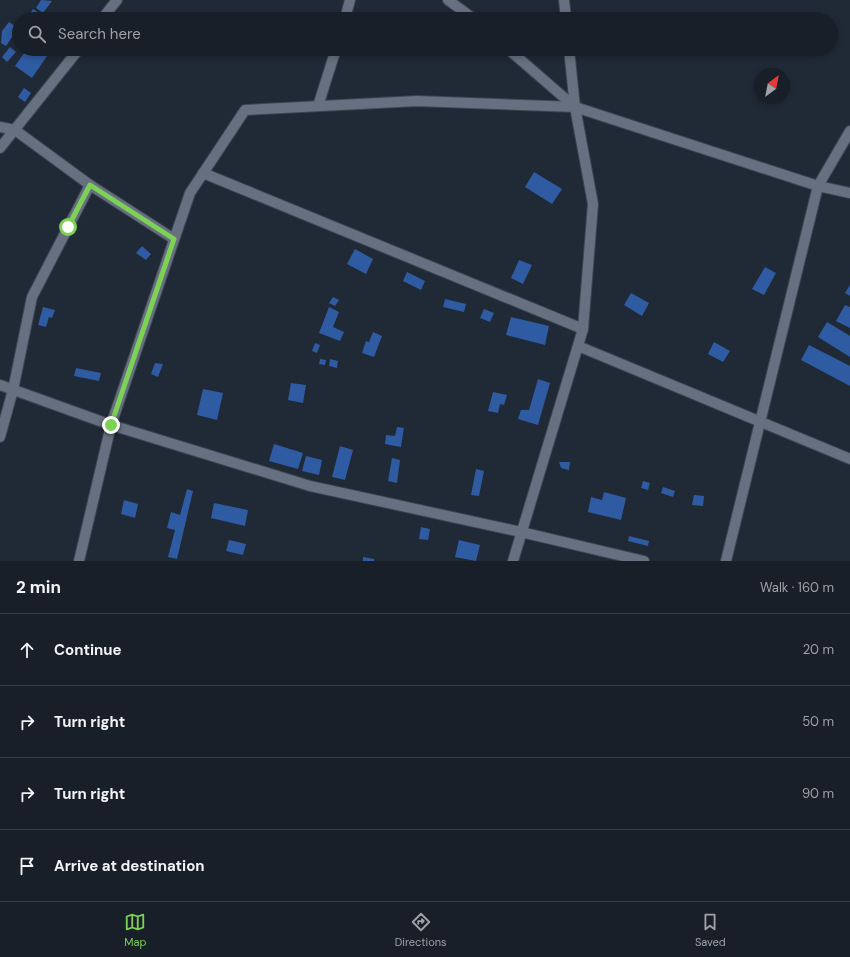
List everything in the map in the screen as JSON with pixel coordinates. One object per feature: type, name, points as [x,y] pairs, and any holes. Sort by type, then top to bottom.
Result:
[{"type":"street","points":[[108,12],[117,0]]},
{"type":"street","points":[[347,12],[350,0]]},
{"type":"street","points":[[448,0],[464,12]]},
{"type":"street","points":[[564,0],[565,12]]},
{"type":"street","points":[[0,148],[73,56]]},
{"type":"street","points":[[318,106],[334,56]]},
{"type":"street","points":[[516,56],[575,107]]},
{"type":"street","points":[[513,561],[583,329],[593,204],[575,107],[570,56]]},
{"type":"street","points":[[79,561],[111,425],[190,193],[244,110],[417,101],[575,107],[818,186],[850,193]]},
{"type":"street","points":[[0,127],[15,130],[90,185],[174,239]]},
{"type":"street","points":[[726,561],[818,186],[850,131]]},
{"type":"street","points":[[203,173],[583,329]]},
{"type":"street","points":[[0,437],[13,390],[32,297],[90,185]]},
{"type":"street","points":[[578,346],[850,459]]},
{"type":"street","points":[[0,385],[111,425],[310,486],[521,532],[644,561]]},
{"type":"building","points":[[41,0],[52,1],[44,12],[36,8]]},
{"type":"building","points":[[9,22],[12,24],[12,37],[6,46],[1,43],[2,31]]},
{"type":"building","points":[[10,47],[12,49],[12,56],[7,62],[2,57]]},
{"type":"building","points":[[22,56],[47,56],[32,78],[15,66]]},
{"type":"building","points":[[24,88],[31,93],[25,102],[18,97]]},
{"type":"building","points":[[534,172],[562,189],[552,204],[525,187]]},
{"type":"building","points":[[142,246],[151,254],[146,260],[136,253]]},
{"type":"building","points":[[355,249],[373,259],[366,274],[347,264]]},
{"type":"building","points":[[519,260],[532,265],[523,284],[511,278]]},
{"type":"building","points":[[765,267],[776,273],[764,295],[752,289]]},
{"type":"building","points":[[407,272],[425,281],[421,290],[403,281]]},
{"type":"building","points":[[850,285],[850,296],[845,293]]},
{"type":"building","points":[[631,293],[649,303],[642,316],[624,305]]},
{"type":"building","points":[[333,297],[339,300],[335,306],[329,303]]},
{"type":"building","points":[[445,299],[466,304],[464,312],[443,307]]},
{"type":"building","points":[[845,305],[850,307],[850,328],[836,321]]},
{"type":"building","points":[[43,307],[55,310],[52,318],[49,317],[46,327],[38,325]]},
{"type":"building","points":[[329,307],[339,312],[333,327],[344,332],[340,341],[319,333]]},
{"type":"building","points":[[484,309],[494,313],[490,322],[480,318]]},
{"type":"building","points":[[511,317],[549,326],[545,345],[506,335]]},
{"type":"building","points":[[827,322],[850,336],[850,357],[818,337]]},
{"type":"building","points":[[373,332],[382,336],[374,357],[362,353],[366,341],[369,342]]},
{"type":"building","points":[[714,342],[730,351],[723,362],[708,354]]},
{"type":"building","points":[[315,343],[320,345],[317,353],[312,351]]},
{"type":"building","points":[[809,345],[850,366],[850,386],[801,360]]},
{"type":"building","points":[[320,359],[326,360],[325,365],[319,364]]},
{"type":"building","points":[[330,359],[338,361],[337,368],[329,366]]},
{"type":"building","points":[[155,363],[163,364],[158,377],[151,374]]},
{"type":"building","points":[[76,368],[101,373],[99,381],[74,376]]},
{"type":"building","points":[[538,379],[550,383],[538,425],[518,419],[521,410],[529,410]]},
{"type":"building","points":[[291,383],[306,385],[303,403],[288,400]]},
{"type":"building","points":[[203,389],[223,393],[217,420],[197,415]]},
{"type":"building","points":[[493,392],[507,395],[504,405],[500,404],[498,413],[488,411]]},
{"type":"building","points":[[397,427],[404,428],[401,447],[385,444],[386,435],[395,436]]},
{"type":"building","points":[[274,444],[303,453],[298,469],[269,461]]},
{"type":"building","points":[[340,446],[353,450],[345,480],[332,477]]},
{"type":"building","points":[[306,456],[322,460],[319,475],[302,471]]},
{"type":"building","points":[[392,458],[400,460],[397,483],[388,481]]},
{"type":"building","points":[[559,462],[570,462],[569,470],[561,468]]},
{"type":"building","points":[[476,469],[484,471],[479,496],[471,495]]},
{"type":"building","points":[[643,481],[650,483],[648,490],[641,488]]},
{"type":"building","points":[[663,487],[675,491],[673,497],[661,493]]},
{"type":"building","points":[[187,489],[193,491],[177,559],[168,557],[175,530],[167,528],[171,512],[180,515]]},
{"type":"building","points":[[604,492],[626,498],[621,520],[588,512],[591,497],[602,500]]},
{"type":"building","points":[[694,495],[704,496],[703,506],[692,505]]},
{"type":"building","points":[[124,500],[138,504],[135,518],[121,514]]},
{"type":"building","points":[[214,503],[248,510],[245,526],[211,518]]},
{"type":"building","points":[[421,527],[430,529],[428,540],[419,539]]},
{"type":"building","points":[[629,536],[649,541],[648,546],[628,541]]},
{"type":"building","points":[[229,540],[246,544],[243,555],[226,551]]},
{"type":"building","points":[[459,540],[480,545],[476,561],[455,557]]},
{"type":"building","points":[[363,557],[374,559],[374,561],[363,561]]},
{"type":"route","points":[[68,227],[90,185],[174,239],[111,425]]}]
